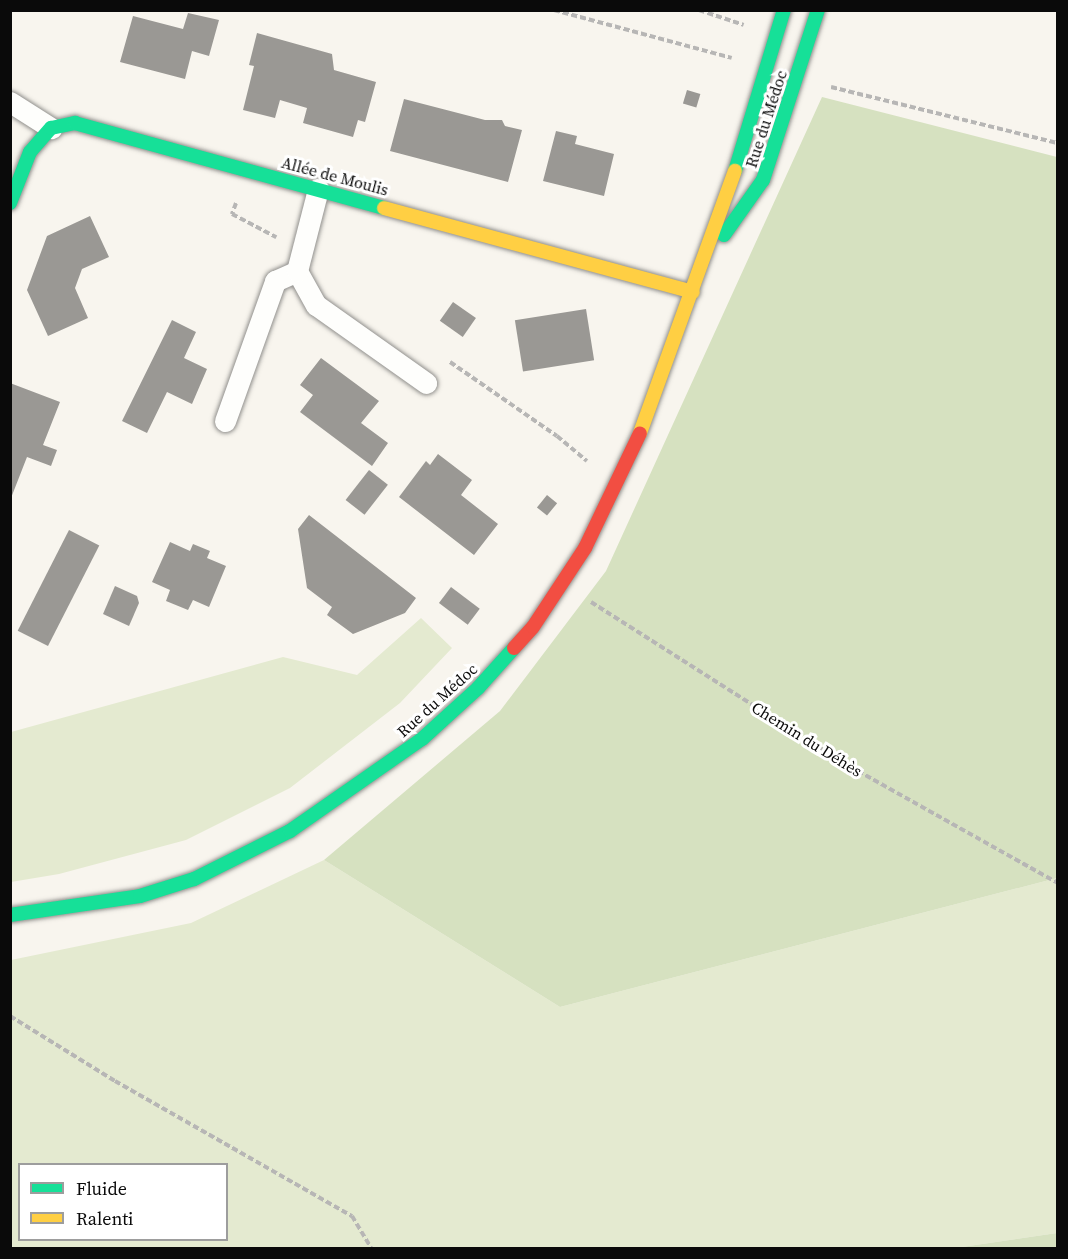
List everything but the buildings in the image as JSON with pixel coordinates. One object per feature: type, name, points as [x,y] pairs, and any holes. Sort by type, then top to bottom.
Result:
[{"type":"street","name":"Rue du Médoc","points":[[10,915],[151,893],[194,879],[290,831],[422,739],[478,688],[533,627],[562,584],[617,487],[693,292],[737,167],[784,10]]},
{"type":"street","name":"Rue du Médoc","points":[[693,292],[726,231],[763,180],[818,10]]},
{"type":"street","name":"Allée de Moulis","points":[[51,128],[75,123],[693,292]]},
{"type":"street","points":[[10,202],[30,152],[51,128]]},
{"type":"lane","points":[[10,102],[51,128]]},
{"type":"lane","points":[[318,189],[297,271],[315,305],[426,383]]},
{"type":"lane","points":[[225,421],[275,281],[297,271]]},
{"type":"path","points":[[699,10],[755,28]]},
{"type":"path","name":"Chemin du Déhès","points":[[562,584],[842,762],[1058,883]]},
{"type":"path","points":[[10,1016],[115,1081],[351,1216],[371,1248]]},
{"type":"green space","points":[[822,97],[1057,157],[1057,878],[560,1007],[324,860],[500,711],[606,571]]},
{"type":"green space","points":[[421,618],[452,648],[400,703],[290,788],[186,840],[59,874],[11,882],[11,732],[283,657],[357,675]]},
{"type":"green space","points":[[324,860],[560,1007],[1057,878],[1057,1233],[955,1248],[11,1248],[11,960],[191,923]]},
{"type":"green space","points":[[1057,1233],[1057,1248],[955,1248]]},
{"type":"traffic: fast","points":[[735,171],[784,10]]},
{"type":"traffic: fast","points":[[724,235],[763,180],[818,10]]},
{"type":"traffic: fast","points":[[10,203],[30,152],[51,128],[75,123],[384,208]]},
{"type":"traffic: fast","points":[[10,915],[140,896],[194,879],[290,831],[422,739],[478,688],[514,648]]},
{"type":"traffic: slow","points":[[640,433],[735,171]]},
{"type":"traffic: slow","points":[[384,208],[693,292]]},
{"type":"traffic: jam","points":[[514,648],[533,627],[585,548],[640,433]]}]
